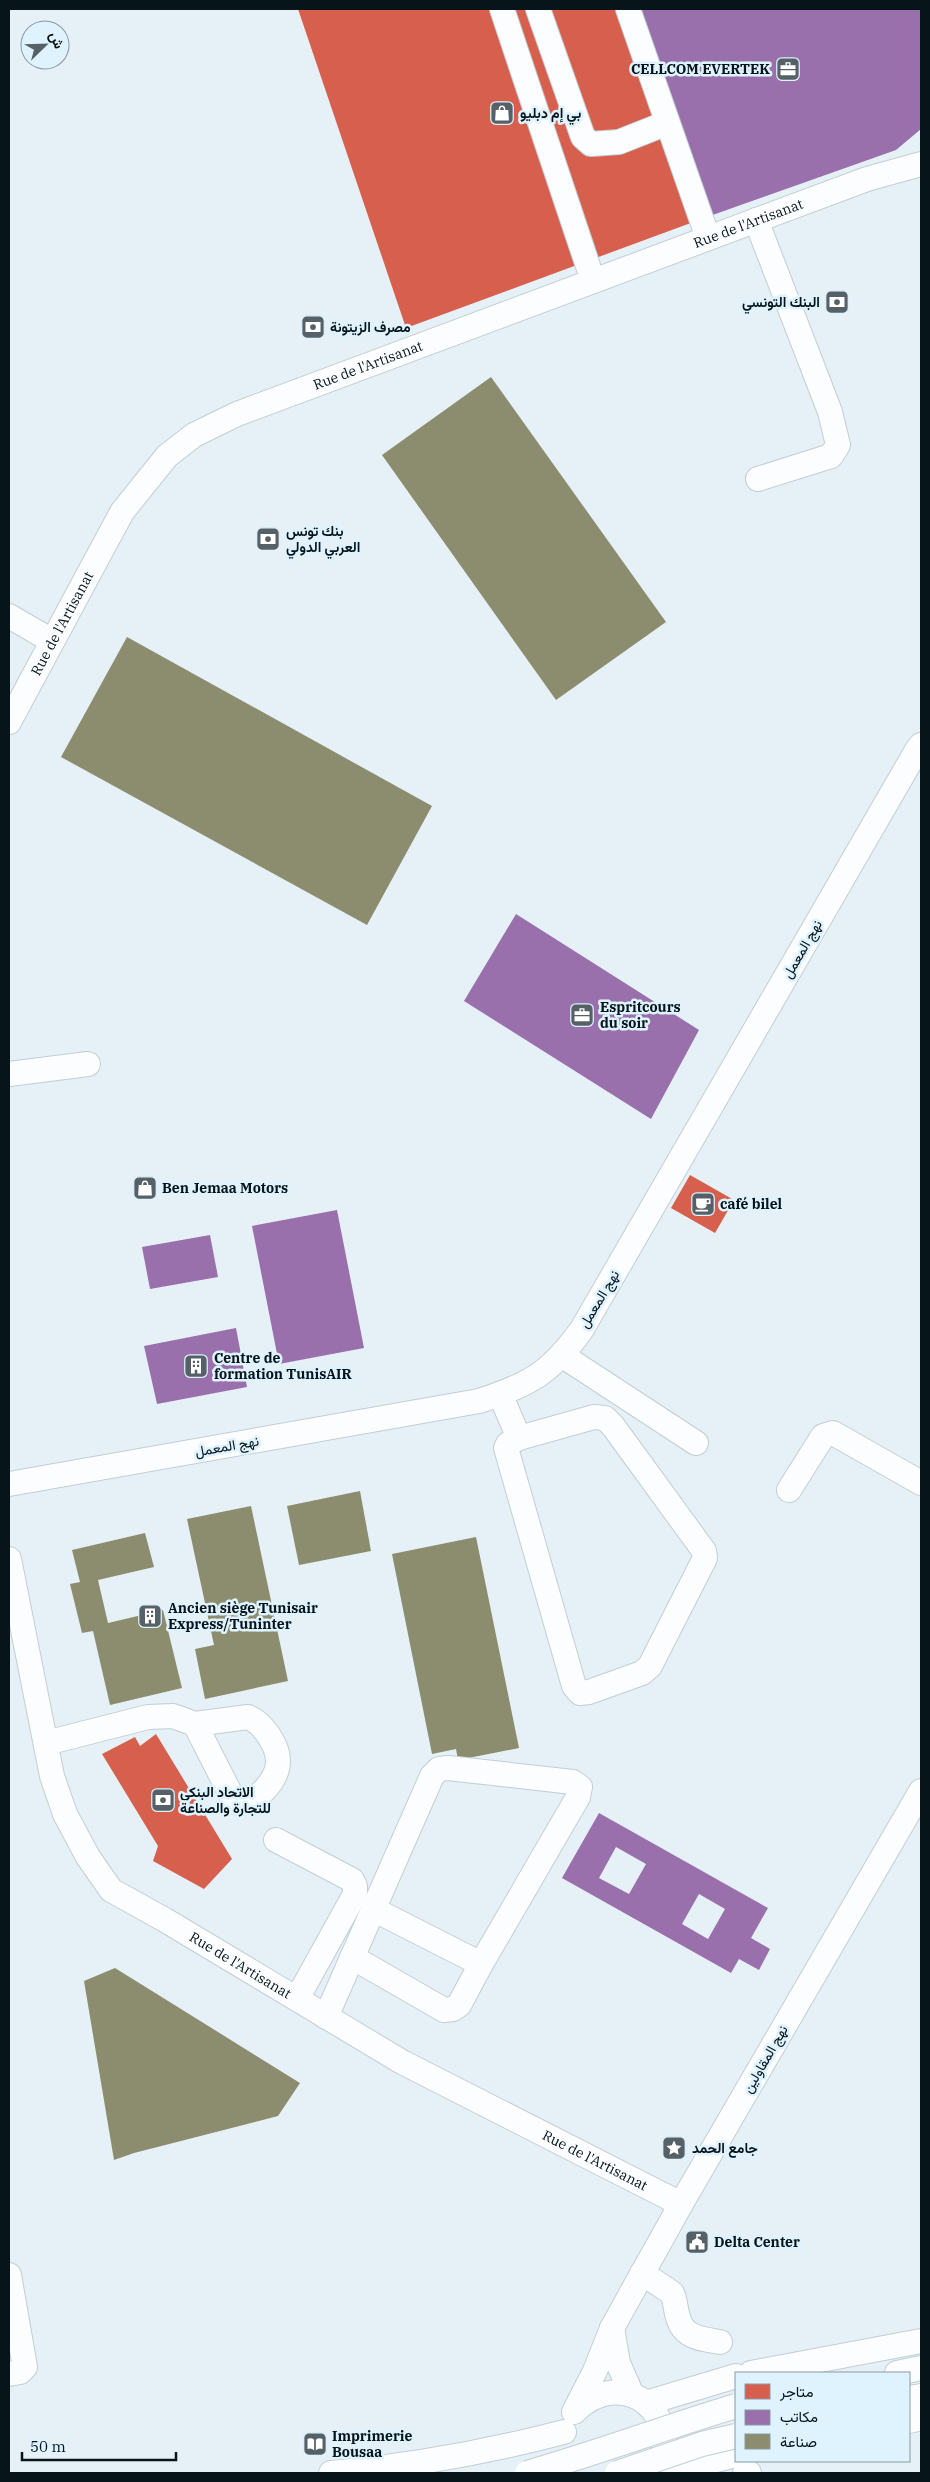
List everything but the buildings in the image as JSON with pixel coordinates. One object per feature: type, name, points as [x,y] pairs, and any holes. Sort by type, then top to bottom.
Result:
[{"type":"street","points":[[502,9],[593,281]]},
{"type":"street","points":[[538,9],[583,137],[591,144],[619,142],[667,123]]},
{"type":"street","points":[[628,9],[708,238]]},
{"type":"street","name":"Rue de l'Artisanat","points":[[867,179],[921,148]]},
{"type":"street","name":"Rue de l'Artisanat","points":[[9,722],[18,684],[52,641],[122,512],[167,456],[194,435],[237,414],[756,220],[867,179],[921,164]]},
{"type":"street","points":[[756,220],[827,404],[838,445],[831,456],[758,479]]},
{"type":"street","points":[[9,616],[52,641]]},
{"type":"street","name":"نهج المعمل","points":[[9,1484],[479,1401],[515,1390],[538,1376],[562,1356],[582,1329],[921,745]]},
{"type":"street","points":[[9,1074],[88,1064]]},
{"type":"street","points":[[562,1356],[696,1443]]},
{"type":"street","points":[[500,1394],[519,1438]]},
{"type":"street","points":[[594,1417],[604,1418],[613,1426],[704,1550],[705,1558],[655,1657],[650,1666],[642,1672],[589,1692],[580,1693],[574,1686],[506,1448],[508,1444],[519,1438],[594,1417]]},
{"type":"street","points":[[789,1490],[823,1436],[833,1433],[921,1483]]},
{"type":"street","name":"Rue de l'Artisanat","points":[[9,1559],[17,1642],[46,1743],[52,1776],[65,1814],[88,1858],[110,1890],[402,2062],[681,2204]]},
{"type":"street","points":[[46,1743],[148,1717],[173,1716],[195,1724]]},
{"type":"street","points":[[326,2017],[352,1957],[373,1909],[432,1776],[439,1769],[448,1768],[572,1782],[580,1787],[578,1797],[459,2005],[454,2010],[444,2010],[352,1957]]},
{"type":"street","name":"نهج المقاولين","points":[[569,2422],[595,2371],[612,2328],[681,2204],[921,1791]]},
{"type":"street","points":[[276,1840],[352,1880],[355,1886],[355,1894],[297,1999]]},
{"type":"street","points":[[373,1909],[481,1964]]},
{"type":"street","points":[[642,2274],[672,2294],[680,2323],[684,2330],[693,2337],[720,2342]]},
{"type":"street","points":[[9,2275],[13,2324],[25,2367],[20,2372],[9,2374]]},
{"type":"street","points":[[612,2328],[618,2363],[639,2399],[660,2422],[666,2444],[663,2460],[656,2473]]},
{"type":"street","points":[[756,2372],[921,2341]]},
{"type":"street","points":[[902,2372],[921,2368]]},
{"type":"street","points":[[572,2473],[566,2460],[563,2446],[569,2422],[585,2401],[600,2394],[616,2392],[639,2399],[735,2376]]},
{"type":"street","points":[[527,2473],[594,2454],[675,2424],[735,2406]]},
{"type":"street","points":[[331,2473],[402,2466],[462,2456],[569,2422]]},
{"type":"street","points":[[617,2473],[702,2444],[735,2436]]},
{"type":"street","points":[[676,2473],[735,2455]]},
{"type":"place","name":"CELLCOM EVERTEK","points":[[788,69]]},
{"type":"place","name":"بي إم دبليو","points":[[502,113]]},
{"type":"place","name":"البنك التونسي","points":[[837,302]]},
{"type":"place","name":"مصرف الزيتونة","points":[[313,327]]},
{"type":"place","name":"بنك تونس العربي الدولي","points":[[268,539]]},
{"type":"place","name":"Espritcours du soir","points":[[582,1015]]},
{"type":"place","name":"Ben Jemaa Motors","points":[[145,1188]]},
{"type":"place","name":"café bilel","points":[[703,1204]]},
{"type":"place","name":"Centre de formation TunisAIR","points":[[196,1366]]},
{"type":"place","name":"Ancien siège Tunisair Express/Tuninter","points":[[150,1616]]},
{"type":"place","name":"الاتحاد البنكي للتجارة والصناعة","points":[[163,1800]]},
{"type":"place","name":"جامع الحمد","points":[[674,2148]]},
{"type":"place","name":"Delta Center","points":[[697,2242]]},
{"type":"place","name":"Imprimerie Bousaa","points":[[315,2444]]}]
